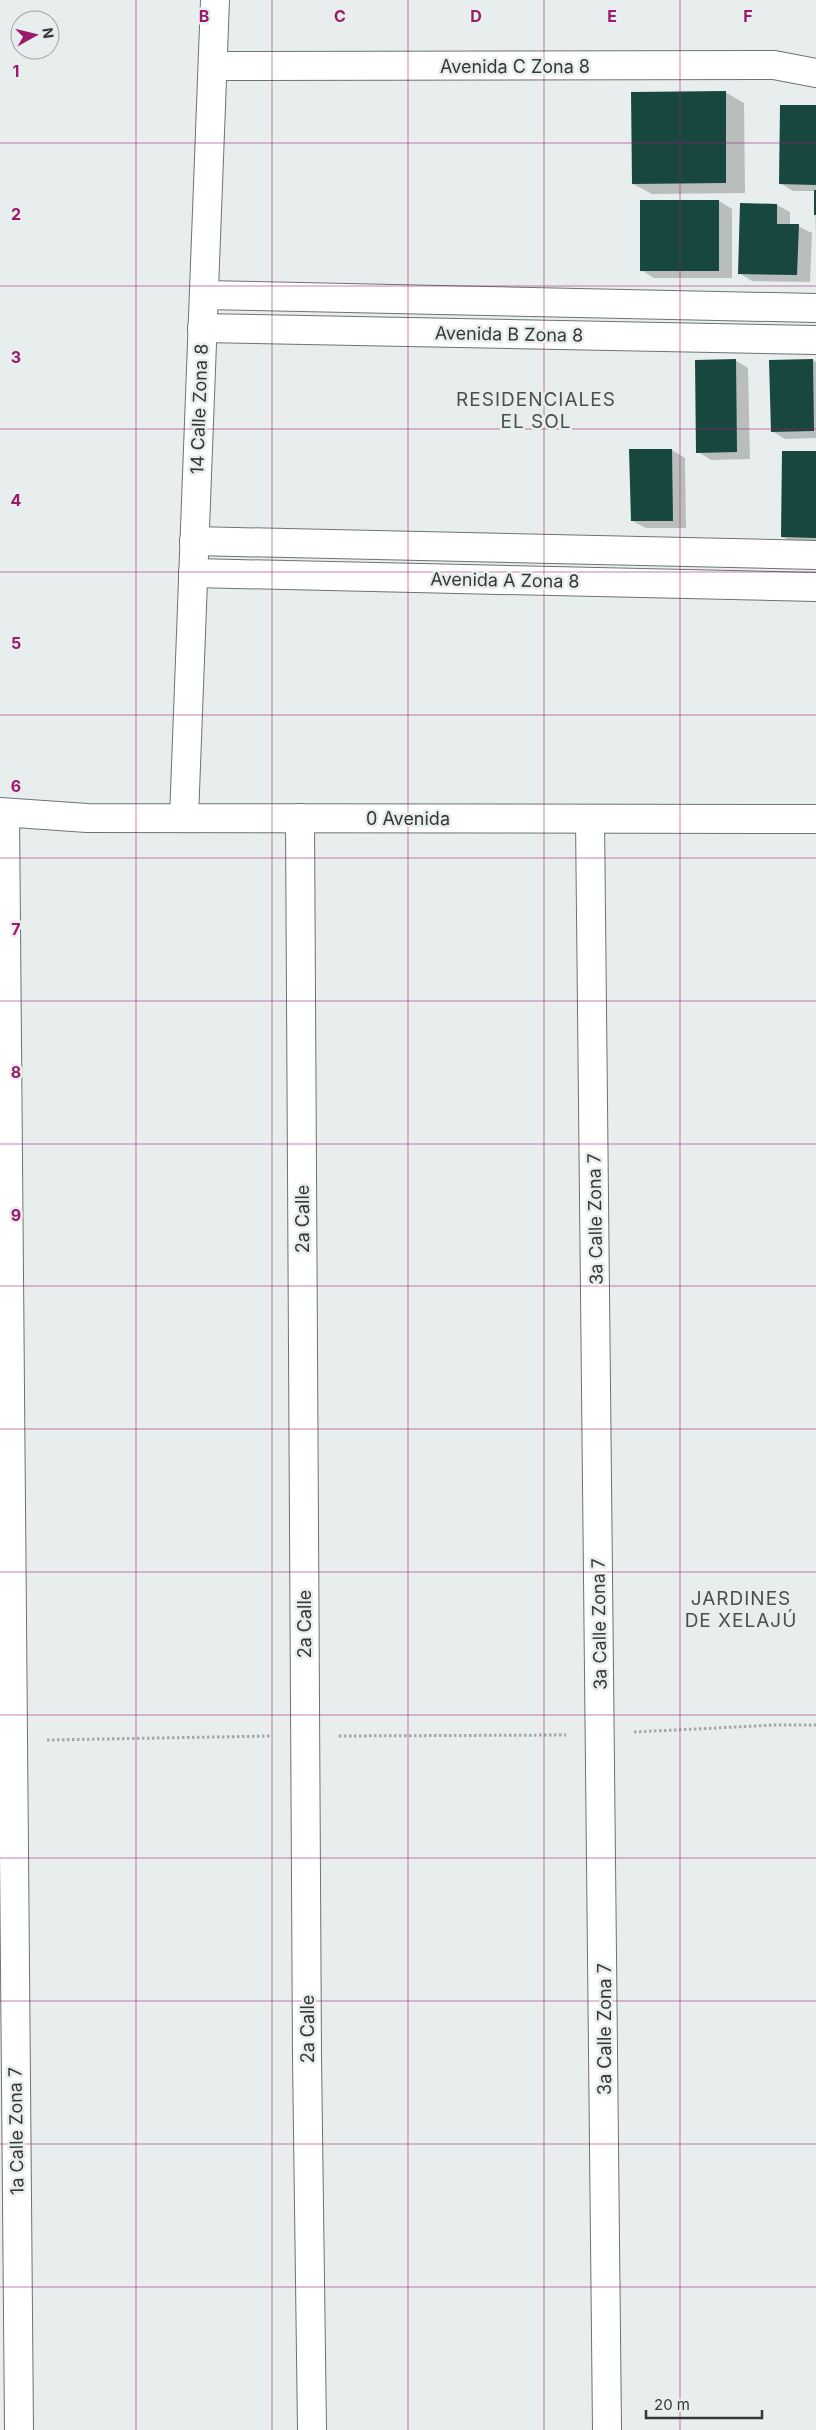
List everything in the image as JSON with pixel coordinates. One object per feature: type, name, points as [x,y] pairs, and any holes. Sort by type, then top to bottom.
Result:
[{"type":"street","name":"14 Calle Zona 8","points":[[184,818],[215,0]]},
{"type":"street","name":"Avenida C Zona 8","points":[[212,66],[774,65],[816,73]]},
{"type":"street","name":"Avenida B Zona 8","points":[[204,295],[816,308]]},
{"type":"street","name":"Avenida B Zona 8","points":[[202,328],[816,340]]},
{"type":"street","name":"Avenida A Zona 8","points":[[194,541],[816,555]]},
{"type":"street","name":"Avenida A Zona 8","points":[[193,573],[816,587]]},
{"type":"street","name":"0 Avenida","points":[[3,813],[87,818],[816,819]]},
{"type":"street","name":"1a Calle Zona 7","points":[[3,813],[19,2430]]},
{"type":"street","name":"2a Calle","points":[[300,818],[305,1736],[312,2430]]},
{"type":"street","name":"3a Calle Zona 7","points":[[590,818],[607,2430]]},
{"type":"path","points":[[12,1740],[601,1734],[774,1724],[816,1725]]},
{"type":"building","points":[[726,91],[726,183],[632,184],[631,92]]},
{"type":"building","points":[[780,105],[816,105],[816,185],[779,184]]},
{"type":"building","points":[[814,190],[816,190],[816,215],[814,215]]},
{"type":"building","points":[[640,200],[719,200],[719,271],[640,271]]},
{"type":"building","points":[[740,203],[777,204],[777,224],[799,224],[797,275],[738,274]]},
{"type":"building","points":[[736,359],[737,452],[696,453],[695,360]]},
{"type":"building","points":[[813,359],[814,431],[771,432],[769,360]]},
{"type":"building","points":[[629,449],[672,449],[673,521],[631,521]]},
{"type":"building","points":[[782,451],[816,451],[816,538],[781,537]]},
{"type":"district","name":"RESIDENCIALES EL SOL","points":[[536,410]]},
{"type":"district","name":"JARDINES DE XELAJÚ","points":[[741,1609]]}]
